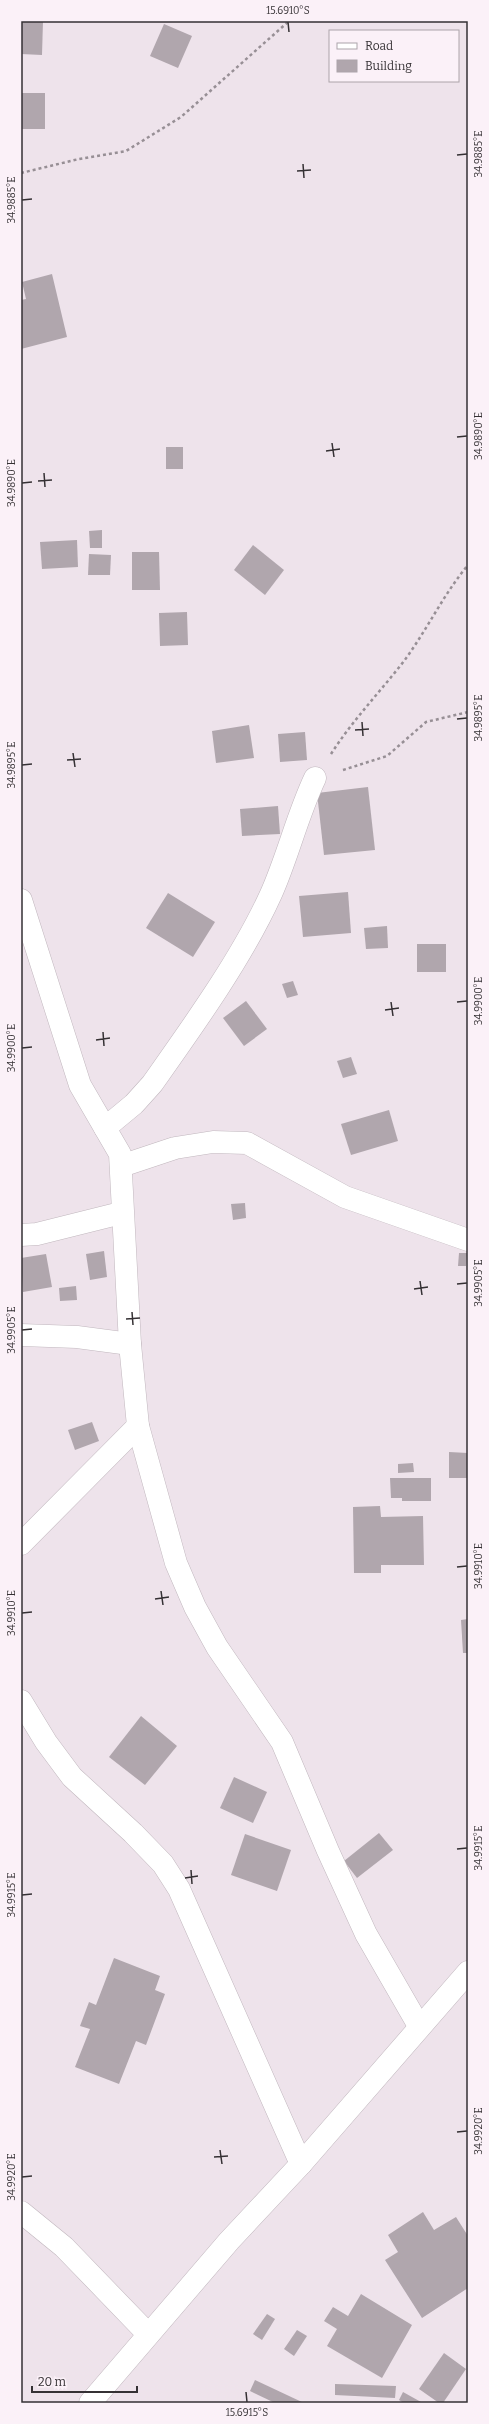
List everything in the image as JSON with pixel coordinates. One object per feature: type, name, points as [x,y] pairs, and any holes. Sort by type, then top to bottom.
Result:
[{"type":"street","points":[[105,1128],[134,1104],[152,1084],[253,932],[274,887],[302,806],[315,778]]},
{"type":"street","points":[[21,900],[80,1085],[118,1147],[121,1166],[121,1214],[130,1344],[138,1426],[176,1563],[195,1607],[218,1647],[282,1742],[328,1851],[366,1934],[419,2026]]},
{"type":"street","points":[[121,1166],[176,1148],[213,1142],[232,1141],[247,1143],[345,1197],[468,1240]]},
{"type":"street","points":[[21,1235],[37,1234],[121,1214]]},
{"type":"street","points":[[21,1335],[77,1337],[130,1344]]},
{"type":"street","points":[[21,1544],[138,1426]]},
{"type":"street","points":[[21,1700],[46,1742],[72,1777],[138,1838],[163,1864],[179,1889],[301,2164]]},
{"type":"street","points":[[90,2403],[229,2241],[301,2164],[419,2026],[468,1972]]},
{"type":"street","points":[[21,2212],[64,2247],[148,2334]]},
{"type":"path","points":[[21,174],[79,159],[126,151],[181,117],[289,21]]},
{"type":"path","points":[[315,778],[353,721],[405,660],[456,580],[468,565]]},
{"type":"path","points":[[315,778],[363,765],[387,756],[426,722],[468,712]]},
{"type":"building","points":[[21,21],[43,21],[42,55],[21,54]]},
{"type":"building","points":[[164,24],[192,36],[178,68],[150,56]]},
{"type":"building","points":[[21,93],[45,93],[45,129],[21,129]]},
{"type":"building","points":[[52,274],[67,337],[21,349],[21,300],[26,299],[22,282]]},
{"type":"building","points":[[166,447],[183,447],[183,469],[166,469]]},
{"type":"building","points":[[102,530],[102,548],[90,548],[89,531]]},
{"type":"building","points":[[77,540],[78,567],[42,569],[40,542]]},
{"type":"building","points":[[253,545],[284,570],[265,595],[234,570]]},
{"type":"building","points":[[132,552],[159,552],[160,590],[132,590]]},
{"type":"building","points":[[89,554],[111,555],[110,575],[88,575]]},
{"type":"building","points":[[187,612],[188,645],[160,646],[159,613]]},
{"type":"building","points":[[249,725],[254,758],[216,763],[212,731]]},
{"type":"building","points":[[305,732],[307,760],[280,762],[278,734]]},
{"type":"building","points":[[368,787],[375,850],[324,855],[317,793]]},
{"type":"building","points":[[278,806],[280,834],[242,836],[240,809]]},
{"type":"building","points":[[348,892],[351,933],[303,937],[299,896]]},
{"type":"building","points":[[168,893],[215,922],[193,957],[146,928]]},
{"type":"building","points":[[387,926],[388,948],[366,949],[364,928]]},
{"type":"building","points":[[417,944],[446,944],[446,972],[417,972]]},
{"type":"building","points":[[293,981],[298,995],[287,998],[282,984]]},
{"type":"building","points":[[246,1001],[267,1029],[244,1046],[223,1018]]},
{"type":"building","points":[[351,1057],[357,1074],[343,1078],[337,1061]]},
{"type":"building","points":[[389,1110],[398,1141],[351,1155],[341,1124]]},
{"type":"building","points":[[245,1203],[246,1218],[233,1220],[231,1204]]},
{"type":"building","points":[[104,1251],[107,1277],[90,1280],[86,1254]]},
{"type":"building","points":[[459,1253],[467,1253],[466,1266],[458,1266]]},
{"type":"building","points":[[46,1254],[52,1287],[23,1292],[21,1258]]},
{"type":"building","points":[[76,1286],[77,1300],[60,1301],[59,1288]]},
{"type":"building","points":[[92,1422],[99,1441],[75,1450],[68,1430]]},
{"type":"building","points":[[449,1452],[468,1453],[468,1478],[449,1478]]},
{"type":"building","points":[[413,1463],[414,1472],[398,1473],[398,1464]]},
{"type":"building","points":[[390,1478],[431,1478],[431,1501],[402,1501],[402,1498],[391,1498]]},
{"type":"building","points":[[380,1506],[381,1517],[423,1516],[424,1565],[381,1565],[381,1573],[354,1573],[353,1507]]},
{"type":"building","points":[[468,1619],[468,1653],[463,1653],[461,1620]]},
{"type":"building","points":[[141,1716],[177,1746],[145,1785],[109,1757]]},
{"type":"building","points":[[234,1777],[267,1792],[253,1823],[220,1808]]},
{"type":"building","points":[[379,1833],[393,1850],[357,1878],[344,1861]]},
{"type":"building","points":[[245,1834],[291,1850],[277,1891],[231,1875]]},
{"type":"building","points":[[114,1958],[160,1976],[155,1990],[165,1994],[146,2045],[136,2041],[119,2084],[75,2067],[90,2029],[80,2026],[89,2002],[96,2005]]},
{"type":"building","points":[[423,2212],[434,2230],[456,2217],[468,2236],[468,2288],[422,2318],[385,2260],[398,2252],[388,2235]]},
{"type":"building","points":[[361,2294],[412,2325],[382,2378],[327,2346],[337,2329],[324,2321],[333,2307],[348,2316]]},
{"type":"building","points":[[267,2314],[275,2319],[262,2340],[253,2334]]},
{"type":"building","points":[[297,2330],[307,2336],[294,2356],[284,2349]]},
{"type":"building","points":[[444,2353],[466,2369],[443,2403],[439,2403],[419,2389]]},
{"type":"building","points":[[255,2380],[304,2403],[275,2403],[250,2391]]},
{"type":"building","points":[[335,2384],[396,2386],[395,2398],[335,2395]]},
{"type":"building","points":[[403,2392],[421,2402],[404,2403],[399,2400]]}]
